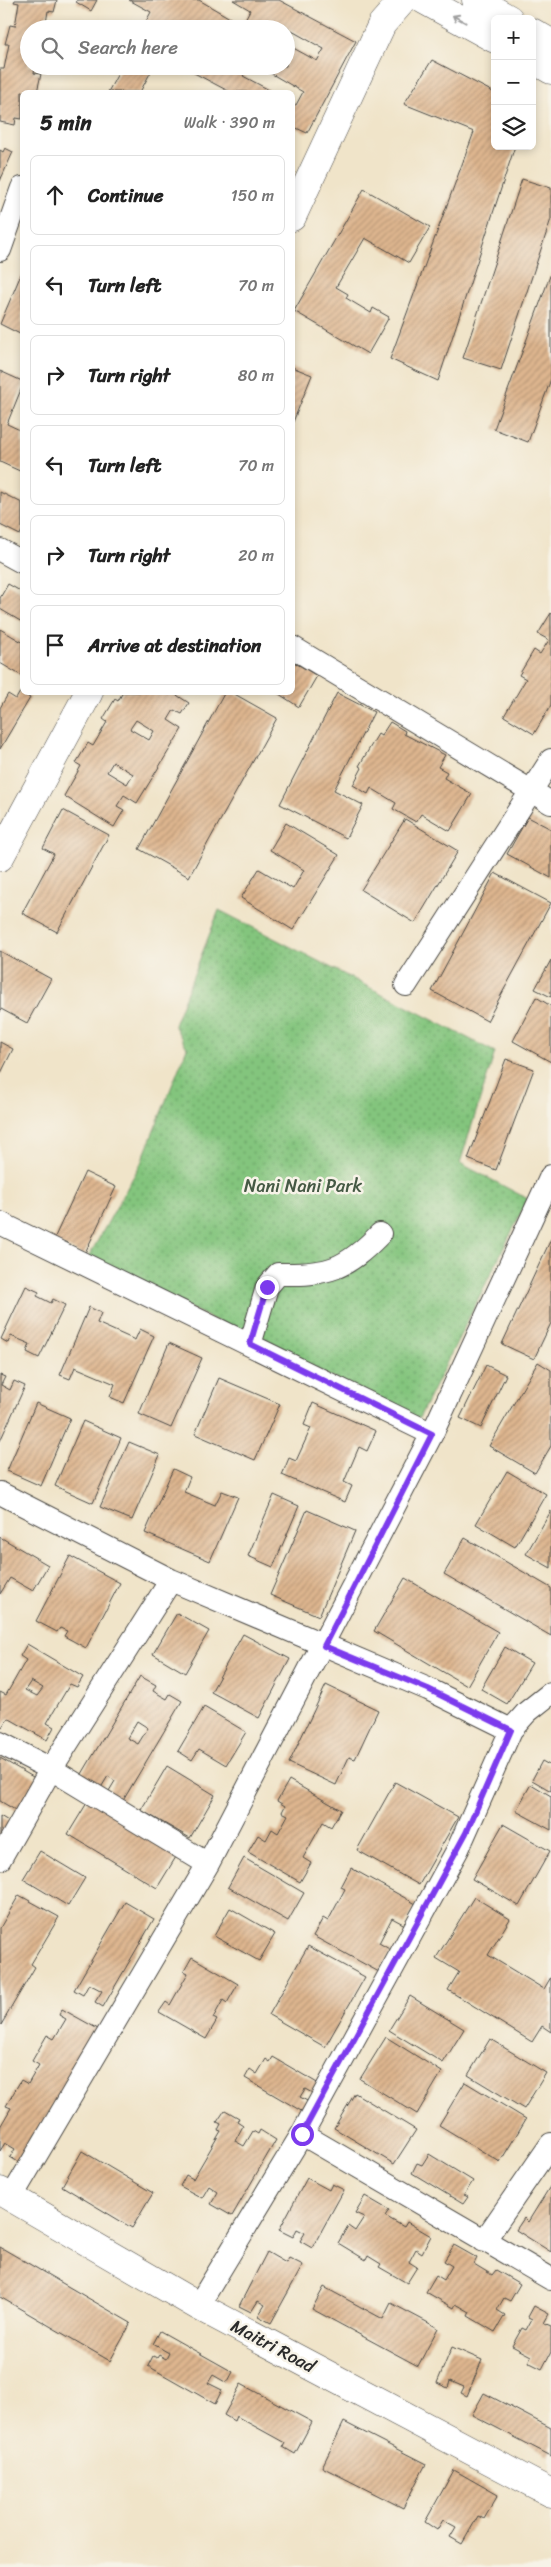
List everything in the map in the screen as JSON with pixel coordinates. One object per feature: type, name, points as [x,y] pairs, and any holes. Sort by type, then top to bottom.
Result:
[{"type":"street","points":[[295,210],[382,12],[403,0]]},
{"type":"street","points":[[424,0],[491,37]]},
{"type":"street","points":[[476,0],[502,15]]},
{"type":"street","points":[[536,34],[551,43]]},
{"type":"street","points":[[534,60],[551,70]]},
{"type":"street","points":[[0,250],[20,194]]},
{"type":"street","points":[[0,550],[20,561]]},
{"type":"street","points":[[295,649],[551,803]]},
{"type":"street","points":[[0,857],[87,695]]},
{"type":"street","points":[[406,985],[551,760]]},
{"type":"street","points":[[6,2194],[208,1864],[324,1646],[544,1210],[551,1176]]},
{"type":"street","points":[[0,1223],[432,1434]]},
{"type":"street","points":[[250,1344],[267,1287],[278,1274],[333,1270],[359,1256],[380,1234]]},
{"type":"street","points":[[0,1493],[171,1580],[428,1689],[511,1730]]},
{"type":"street","points":[[0,1858],[51,1769],[171,1580]]},
{"type":"street","points":[[198,2306],[302,2134],[466,1833],[511,1730],[527,1712],[551,1693]]},
{"type":"street","points":[[0,1743],[51,1769],[208,1864]]},
{"type":"street","points":[[302,2134],[551,2280]]},
{"type":"street","points":[[484,2241],[551,2144]]},
{"type":"street","name":"Maitri Road","points":[[6,2194],[198,2306],[551,2492]]},
{"type":"green space","name":"Nani Nani Park","points":[[219,910],[495,1052],[460,1163],[528,1199],[418,1420],[88,1258],[141,1163],[187,1048],[174,1025]]},
{"type":"building","points":[[15,0],[57,0],[54,12],[48,11],[46,20],[20,20],[20,75],[41,75],[37,90],[20,90],[20,119],[16,118],[15,125],[0,122],[0,69],[4,69],[9,44],[5,44],[10,25],[15,26],[19,3],[14,2]]},
{"type":"building","points":[[77,0],[97,0],[91,11],[76,2]]},
{"type":"building","points":[[129,0],[199,0],[233,20],[147,20],[151,12]]},
{"type":"building","points":[[233,0],[279,0],[356,41],[307,133],[295,127],[295,105],[303,92],[274,75],[295,75],[295,49],[317,61],[324,49],[295,33],[295,20],[245,20],[250,10]]},
{"type":"building","points":[[432,60],[491,91],[491,150],[514,150],[438,381],[390,359],[474,132],[404,104]]},
{"type":"building","points":[[117,75],[149,75],[141,90],[109,90]]},
{"type":"building","points":[[198,75],[244,75],[269,90],[226,90]]},
{"type":"building","points":[[5,148],[13,152],[0,181],[0,150],[3,152]]},
{"type":"building","points":[[522,179],[551,188],[551,219],[501,370],[463,358]]},
{"type":"building","points":[[364,189],[430,227],[409,263],[365,238],[336,287],[348,294],[346,298],[371,313],[373,308],[389,317],[368,354],[295,312]]},
{"type":"building","points":[[551,273],[551,379],[528,442],[494,429]]},
{"type":"building","points":[[20,277],[20,334],[0,324]]},
{"type":"building","points":[[295,368],[312,375],[295,417]]},
{"type":"building","points":[[0,371],[20,380],[20,392],[7,424],[20,430],[20,471],[0,462]]},
{"type":"building","points":[[0,492],[20,502],[20,535],[0,525]]},
{"type":"building","points":[[8,584],[20,591],[20,621],[0,609],[0,598]]},
{"type":"building","points":[[551,613],[551,705],[534,734],[504,716],[526,679],[519,675],[534,650],[540,654],[549,640],[538,634]]},
{"type":"building","points":[[0,629],[20,641],[20,675],[0,663]]},
{"type":"building","points":[[295,663],[317,676],[299,707],[281,695],[295,695]]},
{"type":"building","points":[[20,692],[20,695],[30,698],[0,749],[0,708],[8,694],[16,699]]},
{"type":"building","points":[[337,693],[374,712],[334,790],[363,805],[346,838],[280,804]]},
{"type":"building","points":[[121,695],[177,695],[189,703],[182,714],[174,710],[168,720],[182,729],[137,803],[124,795],[117,806],[124,810],[114,827],[64,796],[81,766],[76,763],[88,743],[93,746],[107,722],[103,719],[115,699],[118,701]],"holes":[[[136,720],[154,731],[149,740],[130,729]],[[113,762],[133,774],[127,784],[107,772]]]},
{"type":"building","points":[[223,695],[236,695],[277,718],[189,877],[139,849]]},
{"type":"building","points":[[390,722],[405,731],[404,734],[445,755],[438,767],[447,772],[444,778],[472,794],[450,831],[421,814],[416,822],[393,809],[396,803],[371,788],[368,794],[353,785],[362,768],[359,766],[378,734],[381,736]]},
{"type":"building","points":[[63,810],[109,835],[57,932],[22,913],[54,854],[43,848]]},
{"type":"building","points":[[528,817],[551,829],[551,878],[507,854]]},
{"type":"building","points":[[405,819],[458,851],[415,923],[361,890]]},
{"type":"building","points":[[286,823],[339,855],[293,930],[241,898],[259,869],[293,889],[304,870],[270,850]]},
{"type":"building","points":[[495,873],[551,903],[487,1021],[432,991]]},
{"type":"building","points":[[0,951],[51,979],[27,1023],[1,1009],[0,1012]]},
{"type":"building","points":[[551,960],[551,997],[535,989]]},
{"type":"building","points":[[536,997],[551,1006],[551,1062],[513,1041]]},
{"type":"building","points":[[0,1042],[13,1049],[0,1075]]},
{"type":"building","points":[[506,1059],[534,1069],[496,1170],[468,1159]]},
{"type":"building","points":[[85,1172],[116,1187],[84,1255],[53,1241]]},
{"type":"building","points":[[551,1239],[551,1323],[534,1359],[502,1344]]},
{"type":"building","points":[[26,1286],[39,1292],[37,1296],[51,1303],[53,1299],[65,1305],[39,1358],[27,1352],[30,1344],[11,1336],[8,1343],[1,1339]]},
{"type":"building","points":[[89,1307],[101,1313],[97,1323],[135,1340],[140,1329],[154,1336],[124,1403],[110,1397],[115,1384],[75,1367],[70,1379],[60,1375]]},
{"type":"building","points":[[169,1343],[202,1358],[171,1428],[139,1414]]},
{"type":"building","points":[[538,1362],[551,1370],[551,1446],[535,1473],[489,1446]]},
{"type":"building","points":[[486,1365],[506,1375],[481,1428],[460,1418]]},
{"type":"building","points":[[0,1375],[5,1377],[1,1385],[10,1390],[14,1381],[25,1386],[0,1441]]},
{"type":"building","points":[[219,1378],[280,1404],[255,1460],[195,1434]]},
{"type":"building","points":[[36,1403],[70,1418],[41,1486],[7,1471]]},
{"type":"building","points":[[313,1403],[376,1431],[367,1451],[359,1447],[344,1482],[352,1486],[345,1502],[282,1475],[289,1458],[296,1461],[311,1428],[304,1425]]},
{"type":"building","points":[[83,1421],[121,1438],[93,1503],[55,1486]]},
{"type":"building","points":[[129,1442],[160,1455],[132,1520],[100,1507]]},
{"type":"building","points":[[173,1469],[190,1477],[184,1492],[215,1505],[222,1491],[238,1497],[210,1561],[145,1533]]},
{"type":"building","points":[[507,1471],[546,1494],[515,1547],[476,1524]]},
{"type":"building","points":[[274,1495],[299,1506],[273,1567],[248,1556]]},
{"type":"building","points":[[307,1510],[355,1531],[319,1616],[270,1595]]},
{"type":"building","points":[[551,1511],[551,1568],[526,1554]]},
{"type":"building","points":[[0,1537],[48,1565],[33,1591],[10,1578],[0,1594]]},
{"type":"building","points":[[465,1538],[551,1588],[551,1636],[444,1574]]},
{"type":"building","points":[[70,1556],[120,1583],[86,1648],[64,1636],[67,1631],[60,1628],[57,1632],[36,1621]]},
{"type":"building","points":[[405,1578],[498,1632],[467,1686],[374,1631]]},
{"type":"building","points":[[177,1613],[209,1631],[185,1673],[153,1654]]},
{"type":"building","points":[[243,1634],[290,1659],[259,1718],[211,1692]]},
{"type":"building","points":[[27,1644],[83,1677],[77,1687],[70,1684],[47,1723],[54,1727],[47,1740],[8,1718],[2,1727],[0,1726],[0,1692],[6,1695],[26,1660],[20,1656]],"holes":[[[31,1681],[43,1688],[37,1696],[25,1690]]]},
{"type":"building","points":[[505,1647],[532,1663],[507,1704],[481,1689]]},
{"type":"building","points":[[140,1676],[156,1685],[153,1691],[167,1699],[170,1694],[182,1701],[121,1804],[106,1796],[115,1781],[108,1776],[99,1791],[79,1779]],"holes":[[[137,1721],[148,1728],[138,1744],[127,1738]]]},
{"type":"building","points":[[326,1685],[378,1710],[355,1759],[349,1757],[336,1785],[289,1763]]},
{"type":"building","points":[[204,1707],[246,1732],[226,1765],[199,1749],[192,1760],[178,1751]]},
{"type":"building","points":[[0,1758],[40,1781],[22,1814],[0,1801]]},
{"type":"building","points":[[542,1761],[551,1766],[551,1791],[532,1780]]},
{"type":"building","points":[[167,1766],[215,1795],[190,1838],[141,1810]]},
{"type":"building","points":[[289,1780],[341,1810],[331,1827],[323,1822],[303,1858],[311,1863],[300,1882],[248,1852],[258,1835],[266,1840],[272,1829],[278,1833],[288,1815],[282,1812],[285,1806],[277,1801]]},
{"type":"building","points":[[395,1782],[458,1817],[419,1885],[357,1850]]},
{"type":"building","points":[[531,1784],[551,1796],[551,1830],[516,1811]]},
{"type":"building","points":[[90,1798],[179,1852],[157,1888],[68,1834]]},
{"type":"building","points":[[0,1816],[10,1822],[0,1839]]},
{"type":"building","points":[[503,1824],[550,1851],[519,1906],[472,1879]]},
{"type":"building","points":[[40,1851],[85,1878],[68,1906],[23,1879]]},
{"type":"building","points":[[244,1858],[304,1893],[288,1921],[228,1887]]},
{"type":"building","points":[[351,1868],[416,1904],[405,1925],[392,1918],[379,1943],[391,1950],[379,1972],[313,1936],[323,1918],[328,1921],[345,1889],[341,1887]]},
{"type":"building","points":[[19,1895],[59,1917],[31,1964],[35,1967],[1,2025],[0,1928]]},
{"type":"building","points":[[474,1897],[510,1919],[488,1955],[544,1989],[551,1977],[551,2032],[542,2026],[532,2042],[448,1990],[459,1972],[436,1958]]},
{"type":"building","points":[[125,1902],[154,1919],[103,2007],[95,2002],[102,1991],[89,1984],[83,1995],[74,1990]]},
{"type":"building","points":[[230,1908],[275,1934],[259,1961],[214,1936]]},
{"type":"building","points":[[308,1946],[365,1977],[325,2047],[269,2015]]},
{"type":"building","points":[[192,1957],[238,1984],[227,2003],[223,2000],[213,2018],[217,2020],[206,2039],[159,2012],[166,2002],[170,2005],[188,1973],[184,1971]]},
{"type":"building","points":[[410,1996],[464,2029],[443,2063],[389,2030]]},
{"type":"building","points":[[62,2009],[98,2029],[20,2163],[10,2157],[15,2149],[5,2143],[0,2151],[0,2127],[11,2108],[6,2106],[21,2080],[28,2084],[39,2065],[32,2061],[47,2035],[54,2039],[66,2019],[59,2015]]},
{"type":"building","points":[[386,2037],[442,2072],[417,2114],[360,2079]]},
{"type":"building","points":[[490,2039],[546,2073],[524,2109],[468,2075]]},
{"type":"building","points":[[273,2057],[319,2084],[314,2094],[305,2089],[300,2097],[309,2102],[303,2112],[245,2078],[250,2069],[257,2074],[266,2059],[270,2062]]},
{"type":"building","points":[[465,2082],[526,2119],[500,2162],[439,2125]]},
{"type":"building","points":[[355,2093],[416,2130],[394,2164],[334,2128]]},
{"type":"building","points":[[225,2110],[239,2118],[237,2122],[243,2126],[235,2141],[244,2146],[253,2131],[258,2134],[260,2130],[276,2140],[232,2216],[211,2204],[218,2192],[209,2186],[202,2198],[180,2186],[186,2175],[193,2179],[221,2131],[218,2130],[221,2124],[217,2122]]},
{"type":"building","points":[[82,2151],[153,2193],[132,2228],[62,2186]]},
{"type":"building","points":[[429,2154],[473,2181],[464,2195],[468,2197],[463,2204],[412,2173],[417,2163],[422,2165]]},
{"type":"building","points":[[307,2178],[329,2190],[332,2184],[344,2190],[312,2248],[300,2241],[305,2233],[297,2229],[293,2237],[279,2230]]},
{"type":"building","points":[[551,2185],[551,2252],[516,2230],[524,2218],[528,2222]]},
{"type":"building","points":[[365,2196],[389,2210],[385,2216],[404,2227],[407,2222],[431,2236],[422,2253],[416,2249],[409,2262],[417,2267],[407,2283],[379,2267],[381,2264],[368,2256],[366,2260],[338,2243],[348,2226],[355,2231],[364,2217],[355,2213]]},
{"type":"building","points":[[454,2245],[477,2258],[474,2264],[492,2275],[496,2270],[520,2284],[510,2301],[504,2298],[497,2310],[505,2315],[495,2332],[468,2316],[470,2312],[456,2304],[454,2308],[426,2292],[436,2275],[444,2280],[452,2266],[444,2261]]},
{"type":"building","points":[[0,2247],[131,2323],[110,2361],[0,2297]]},
{"type":"building","points":[[267,2252],[286,2263],[289,2258],[303,2265],[271,2323],[258,2316],[265,2305],[258,2301],[251,2312],[239,2306]]},
{"type":"building","points":[[324,2287],[383,2319],[391,2303],[438,2328],[418,2366],[312,2309]]},
{"type":"building","points":[[534,2306],[549,2314],[544,2323],[551,2326],[551,2352],[542,2369],[528,2362],[531,2356],[512,2346],[522,2328],[526,2330],[532,2319],[528,2317]]},
{"type":"building","points":[[160,2331],[233,2372],[227,2383],[213,2375],[208,2383],[222,2390],[215,2404],[148,2366],[153,2356],[157,2358],[159,2355],[166,2359],[169,2353],[153,2344]]},
{"type":"building","points":[[452,2347],[482,2360],[467,2396],[461,2393],[464,2387],[450,2381],[448,2388],[437,2383]]},
{"type":"building","points":[[241,2384],[312,2422],[295,2454],[283,2447],[285,2443],[236,2416],[234,2421],[224,2415]]},
{"type":"building","points":[[484,2393],[551,2428],[551,2456],[472,2415]]},
{"type":"building","points":[[344,2422],[426,2464],[403,2508],[322,2467]]},
{"type":"building","points":[[454,2470],[498,2495],[484,2519],[478,2516],[462,2544],[450,2537],[456,2527],[443,2520],[437,2530],[425,2522]]},
{"type":"route","points":[[267,1287],[250,1344],[432,1434],[324,1646],[428,1689],[511,1730],[466,1833],[302,2134]]}]
